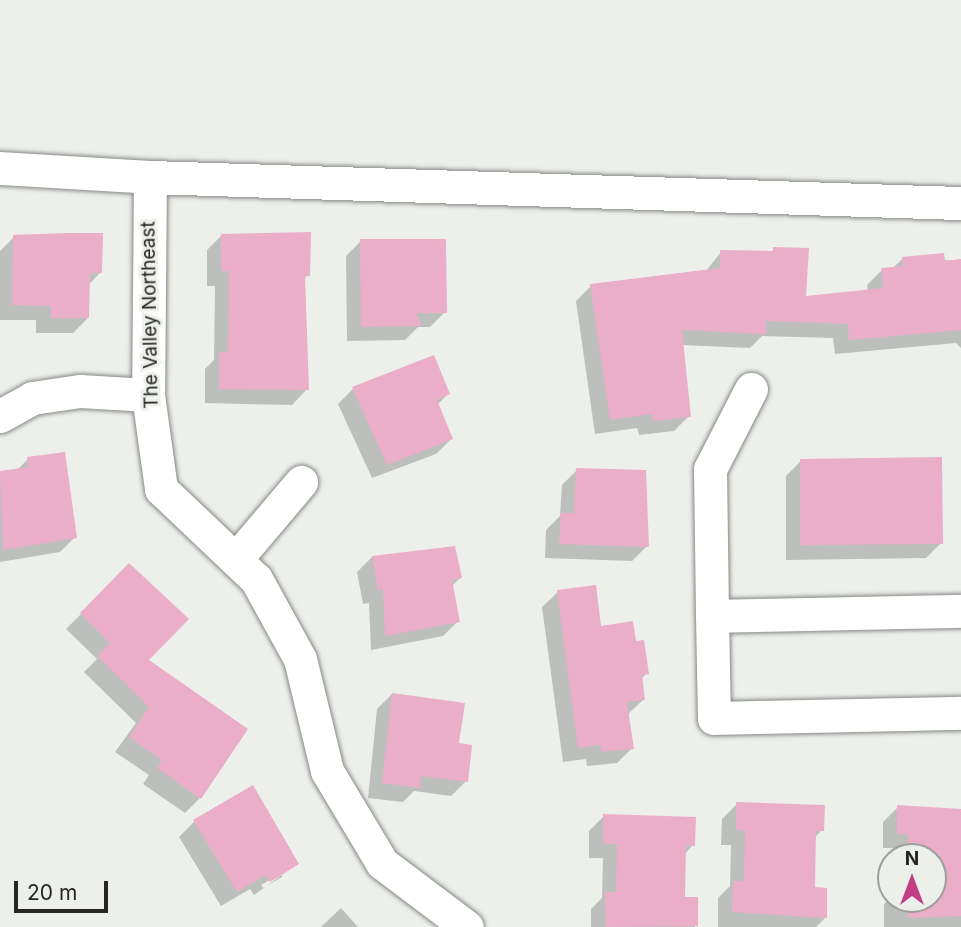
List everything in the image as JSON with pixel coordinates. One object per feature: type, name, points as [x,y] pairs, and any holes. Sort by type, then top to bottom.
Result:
[{"type":"street","points":[[0,168],[150,177],[961,203]]},
{"type":"street","name":"The Valley Northeast","points":[[150,177],[148,395],[162,489],[256,579],[300,659],[327,771],[382,863],[467,927]]},
{"type":"street","points":[[751,389],[710,469],[714,718],[961,713]]},
{"type":"street","points":[[0,416],[32,398],[68,392],[148,395]]},
{"type":"street","points":[[236,559],[301,482]]},
{"type":"street","points":[[712,615],[961,611]]},
{"type":"building","points":[[311,232],[310,276],[305,276],[309,390],[219,389],[219,352],[228,352],[229,271],[221,271],[221,234]]},
{"type":"building","points":[[103,233],[102,273],[90,273],[89,318],[51,318],[51,306],[12,305],[13,235]]},
{"type":"building","points":[[360,239],[446,239],[447,313],[416,313],[422,326],[361,327]]},
{"type":"building","points":[[773,247],[809,248],[806,296],[883,288],[881,268],[903,266],[902,257],[944,253],[945,261],[961,259],[961,330],[849,340],[848,324],[766,321],[766,334],[682,330],[691,417],[653,421],[652,414],[610,420],[590,284],[720,268],[720,250],[773,251]]},
{"type":"building","points":[[434,355],[450,394],[437,400],[453,439],[387,465],[352,387]]},
{"type":"building","points":[[65,452],[77,538],[3,550],[0,471],[28,467],[27,457]]},
{"type":"building","points":[[942,457],[943,544],[800,545],[800,459]]},
{"type":"building","points":[[576,468],[646,470],[649,547],[559,544],[561,513],[574,513]]},
{"type":"building","points":[[455,546],[462,578],[452,580],[460,622],[385,636],[383,589],[378,590],[372,556]]},
{"type":"building","points":[[129,563],[189,619],[149,660],[248,729],[201,799],[157,768],[162,760],[129,737],[149,707],[97,656],[110,643],[80,613]]},
{"type":"building","points":[[596,585],[601,626],[633,621],[636,641],[644,640],[649,674],[642,675],[645,700],[627,702],[634,749],[602,752],[601,745],[578,748],[557,590]]},
{"type":"building","points":[[392,693],[465,703],[459,743],[472,745],[468,782],[421,776],[420,788],[382,783]]},
{"type":"building","points":[[253,785],[299,864],[270,882],[265,875],[237,892],[193,820]]},
{"type":"building","points":[[736,802],[825,805],[824,831],[816,831],[815,887],[827,888],[827,918],[732,912],[733,881],[744,881],[745,830],[736,830]]},
{"type":"building","points":[[897,805],[961,809],[961,916],[908,918],[908,913],[947,913],[947,843],[908,843],[908,834],[897,834]]},
{"type":"building","points":[[603,814],[696,817],[695,846],[686,846],[685,897],[698,897],[698,926],[606,927],[605,892],[616,892],[617,844],[603,844]]}]
